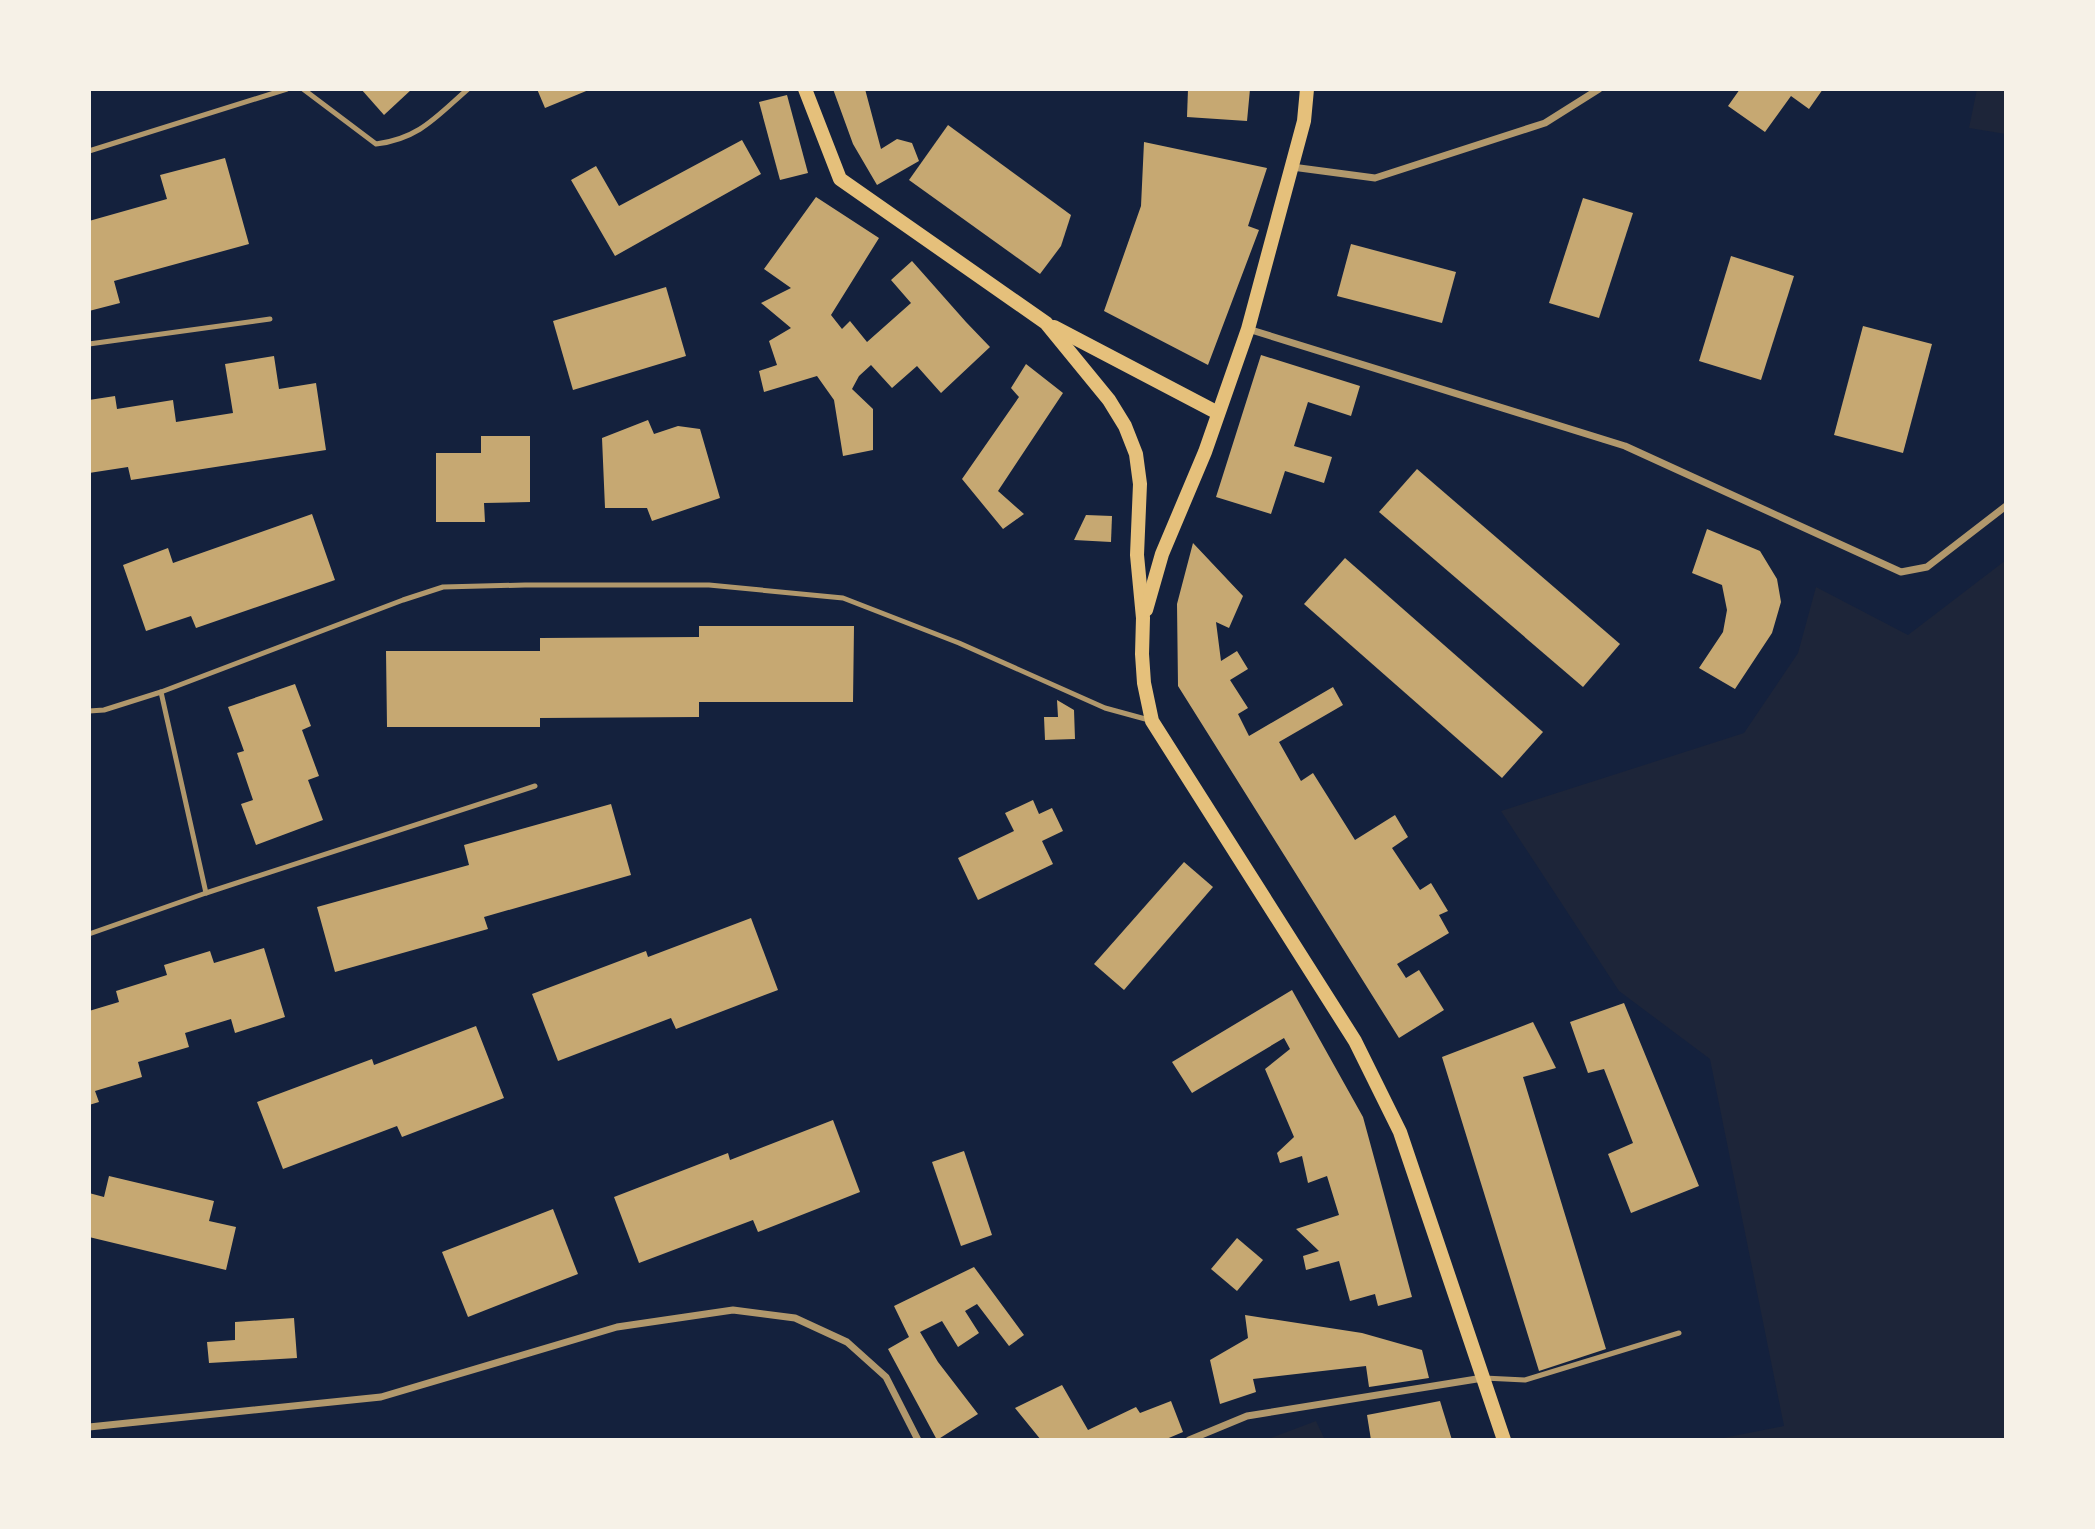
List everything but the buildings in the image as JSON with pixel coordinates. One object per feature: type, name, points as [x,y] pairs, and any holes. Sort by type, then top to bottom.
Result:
[{"type":"main road","points":[[805,89],[840,179],[1046,323],[1219,413]]},
{"type":"main road","points":[[1143,618],[1162,554],[1205,452],[1248,329],[1304,121],[1307,89]]},
{"type":"main road","points":[[1046,323],[1108,400],[1125,426],[1136,454],[1140,484],[1138,555],[1143,618],[1142,654],[1144,682],[1152,721],[1355,1041],[1400,1132],[1504,1440]]},
{"type":"street","points":[[1291,167],[1375,178],[1545,123],[1599,89]]},
{"type":"street","points":[[1248,329],[1625,446],[1901,572],[1927,567],[2006,506]]},
{"type":"street","points":[[89,1427],[381,1396],[617,1327],[733,1310],[795,1318],[847,1342],[886,1377],[918,1440]]},
{"type":"street","points":[[1189,1440],[1247,1416],[1484,1378]]},
{"type":"lane","points":[[89,151],[287,89]]},
{"type":"lane","points":[[303,89],[376,144],[394,142],[420,131],[468,89]]},
{"type":"lane","points":[[89,344],[270,319]]},
{"type":"lane","points":[[89,711],[104,710],[161,692],[443,587],[709,585],[843,598],[959,643],[1105,708],[1152,721]]},
{"type":"lane","points":[[161,692],[206,893]]},
{"type":"lane","points":[[89,934],[535,786]]},
{"type":"lane","points":[[1484,1378],[1525,1380],[1679,1333]]},
{"type":"shaded area","points":[[1977,89],[2006,89],[2006,134],[1969,128]]},
{"type":"shaded area","points":[[2006,560],[2006,1440],[1713,1440],[1784,1426],[1710,1059],[1619,991],[1501,811],[1744,733],[1798,653],[1816,587],[1908,635]]},
{"type":"shaded area","points":[[1316,1421],[1325,1440],[1265,1440]]}]
